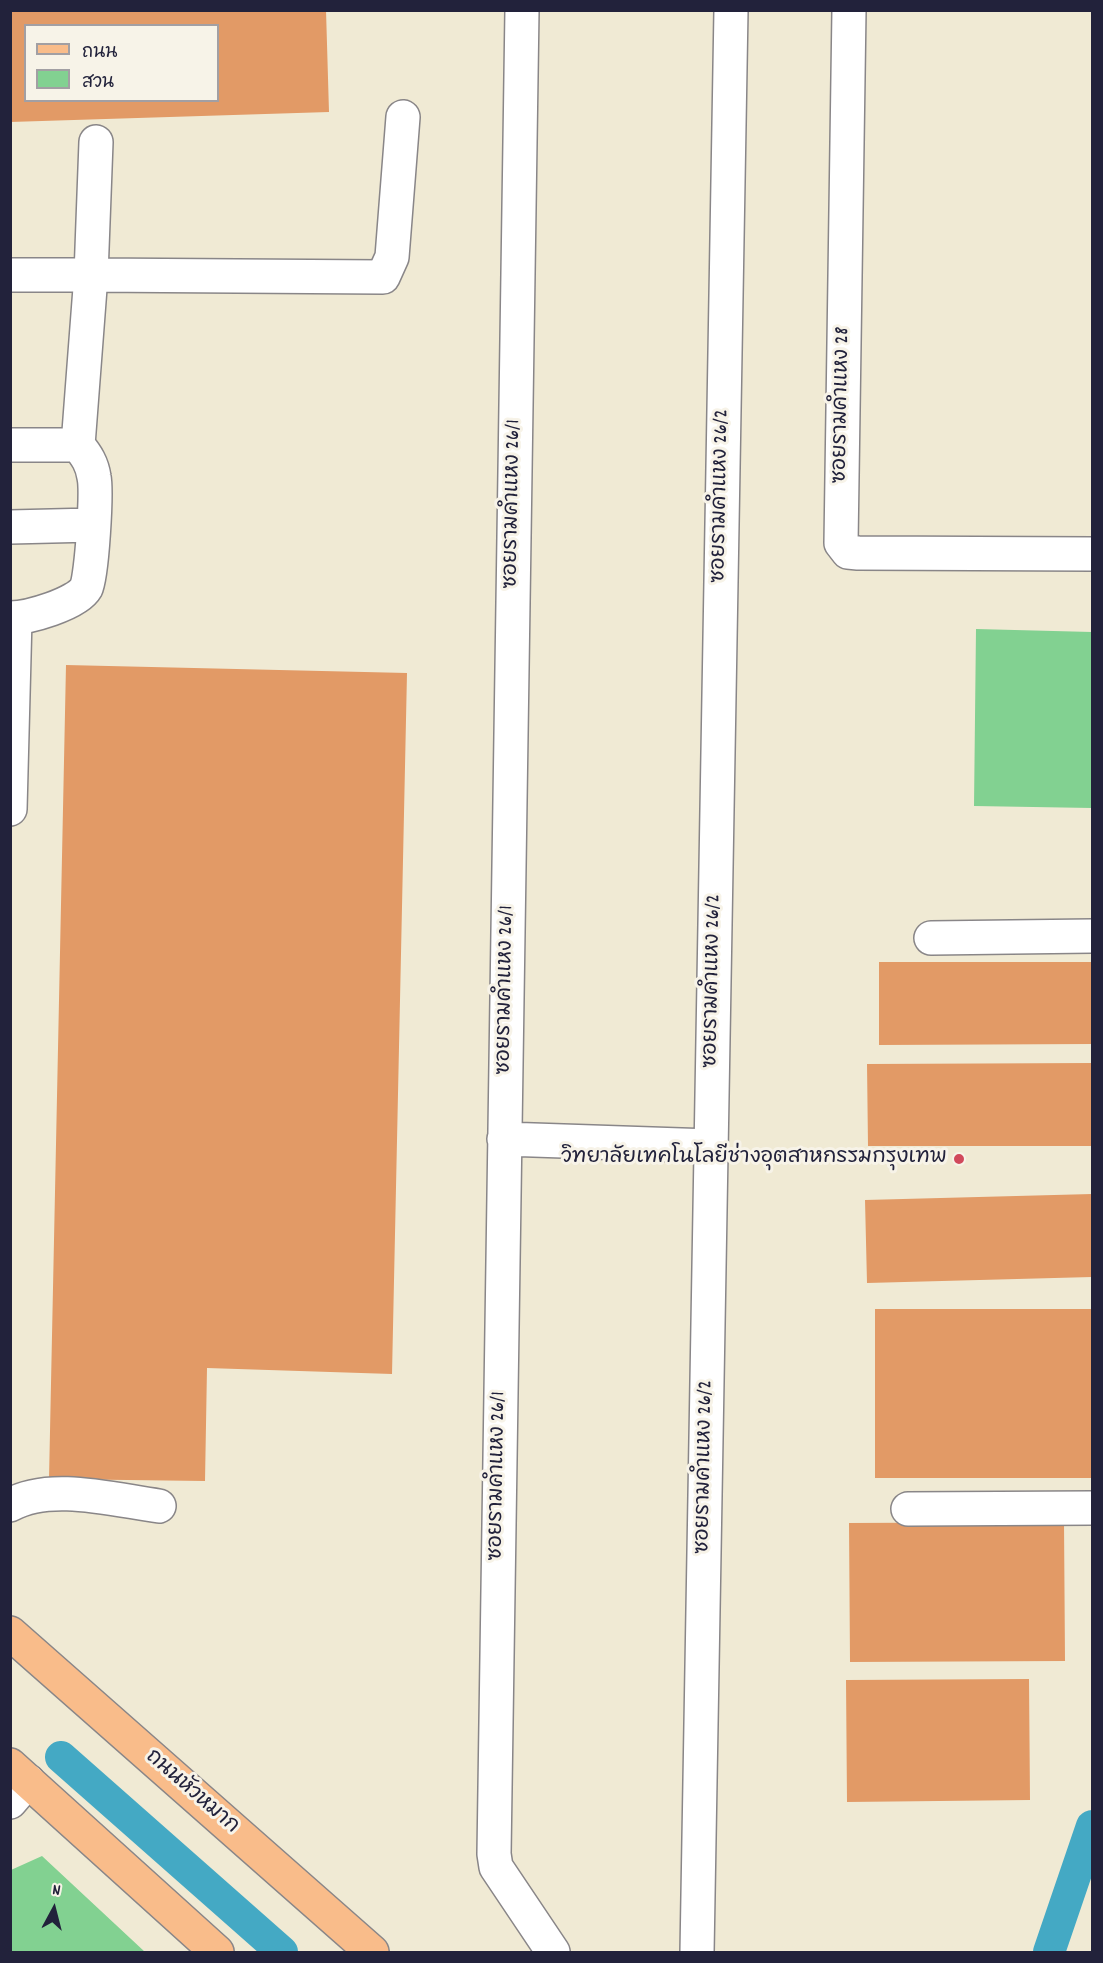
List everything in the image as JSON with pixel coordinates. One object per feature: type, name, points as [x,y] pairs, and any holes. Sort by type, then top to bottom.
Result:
[{"type":"main road","name":"ถนนหัวหมาก","points":[[10,1633],[372,1953]]},
{"type":"main road","points":[[16,1783],[217,1953]]},
{"type":"street","name":"ซอยรามคำแหง 26/1","points":[[522,10],[494,1854],[496,1867],[553,1953]]},
{"type":"street","name":"ซอยรามคำแหง 26/2","points":[[697,1953],[731,10]]},
{"type":"street","name":"ซอยรามคำแหง 28","points":[[849,10],[841,543],[848,552],[858,553],[1092,554]]},
{"type":"street","points":[[10,274],[383,278],[392,257],[403,117]]},
{"type":"street","points":[[10,809],[13,618],[68,603],[86,588],[95,480],[90,459],[78,445],[91,275],[96,142]]},
{"type":"street","points":[[10,446],[78,445]]},
{"type":"street","points":[[10,527],[93,525]]},
{"type":"street","points":[[932,938],[1092,936]]},
{"type":"street","points":[[504,1138],[711,1146]]},
{"type":"street","points":[[10,1505],[27,1496],[50,1492],[159,1506]]},
{"type":"street","points":[[908,1509],[1092,1508]]},
{"type":"green space","points":[[976,629],[1092,632],[1092,808],[974,806]]},
{"type":"green space","points":[[42,1856],[145,1952],[11,1952],[11,1870]]},
{"type":"building","points":[[10,10],[326,10],[329,112],[10,122]]},
{"type":"building","points":[[66,665],[407,673],[392,1374],[207,1368],[205,1481],[49,1479]]},
{"type":"building","points":[[879,962],[1092,962],[1092,1044],[879,1045]]},
{"type":"building","points":[[1092,1063],[1092,1146],[868,1146],[867,1064]]},
{"type":"building","points":[[1092,1194],[1092,1277],[867,1283],[865,1200]]},
{"type":"building","points":[[875,1309],[1092,1309],[1092,1478],[875,1478]]},
{"type":"building","points":[[1064,1522],[1065,1661],[850,1662],[849,1523]]},
{"type":"building","points":[[1029,1679],[1030,1800],[847,1802],[846,1680]]},
{"type":"waterway","points":[[61,1757],[282,1952]]},
{"type":"waterway","points":[[1049,1952],[1092,1826]]},
{"type":"place","name":"วิทยาลัยเทคโนโลยีช่างอุตสาหกรรมกรุงเทพ","points":[[959,1159]]}]
